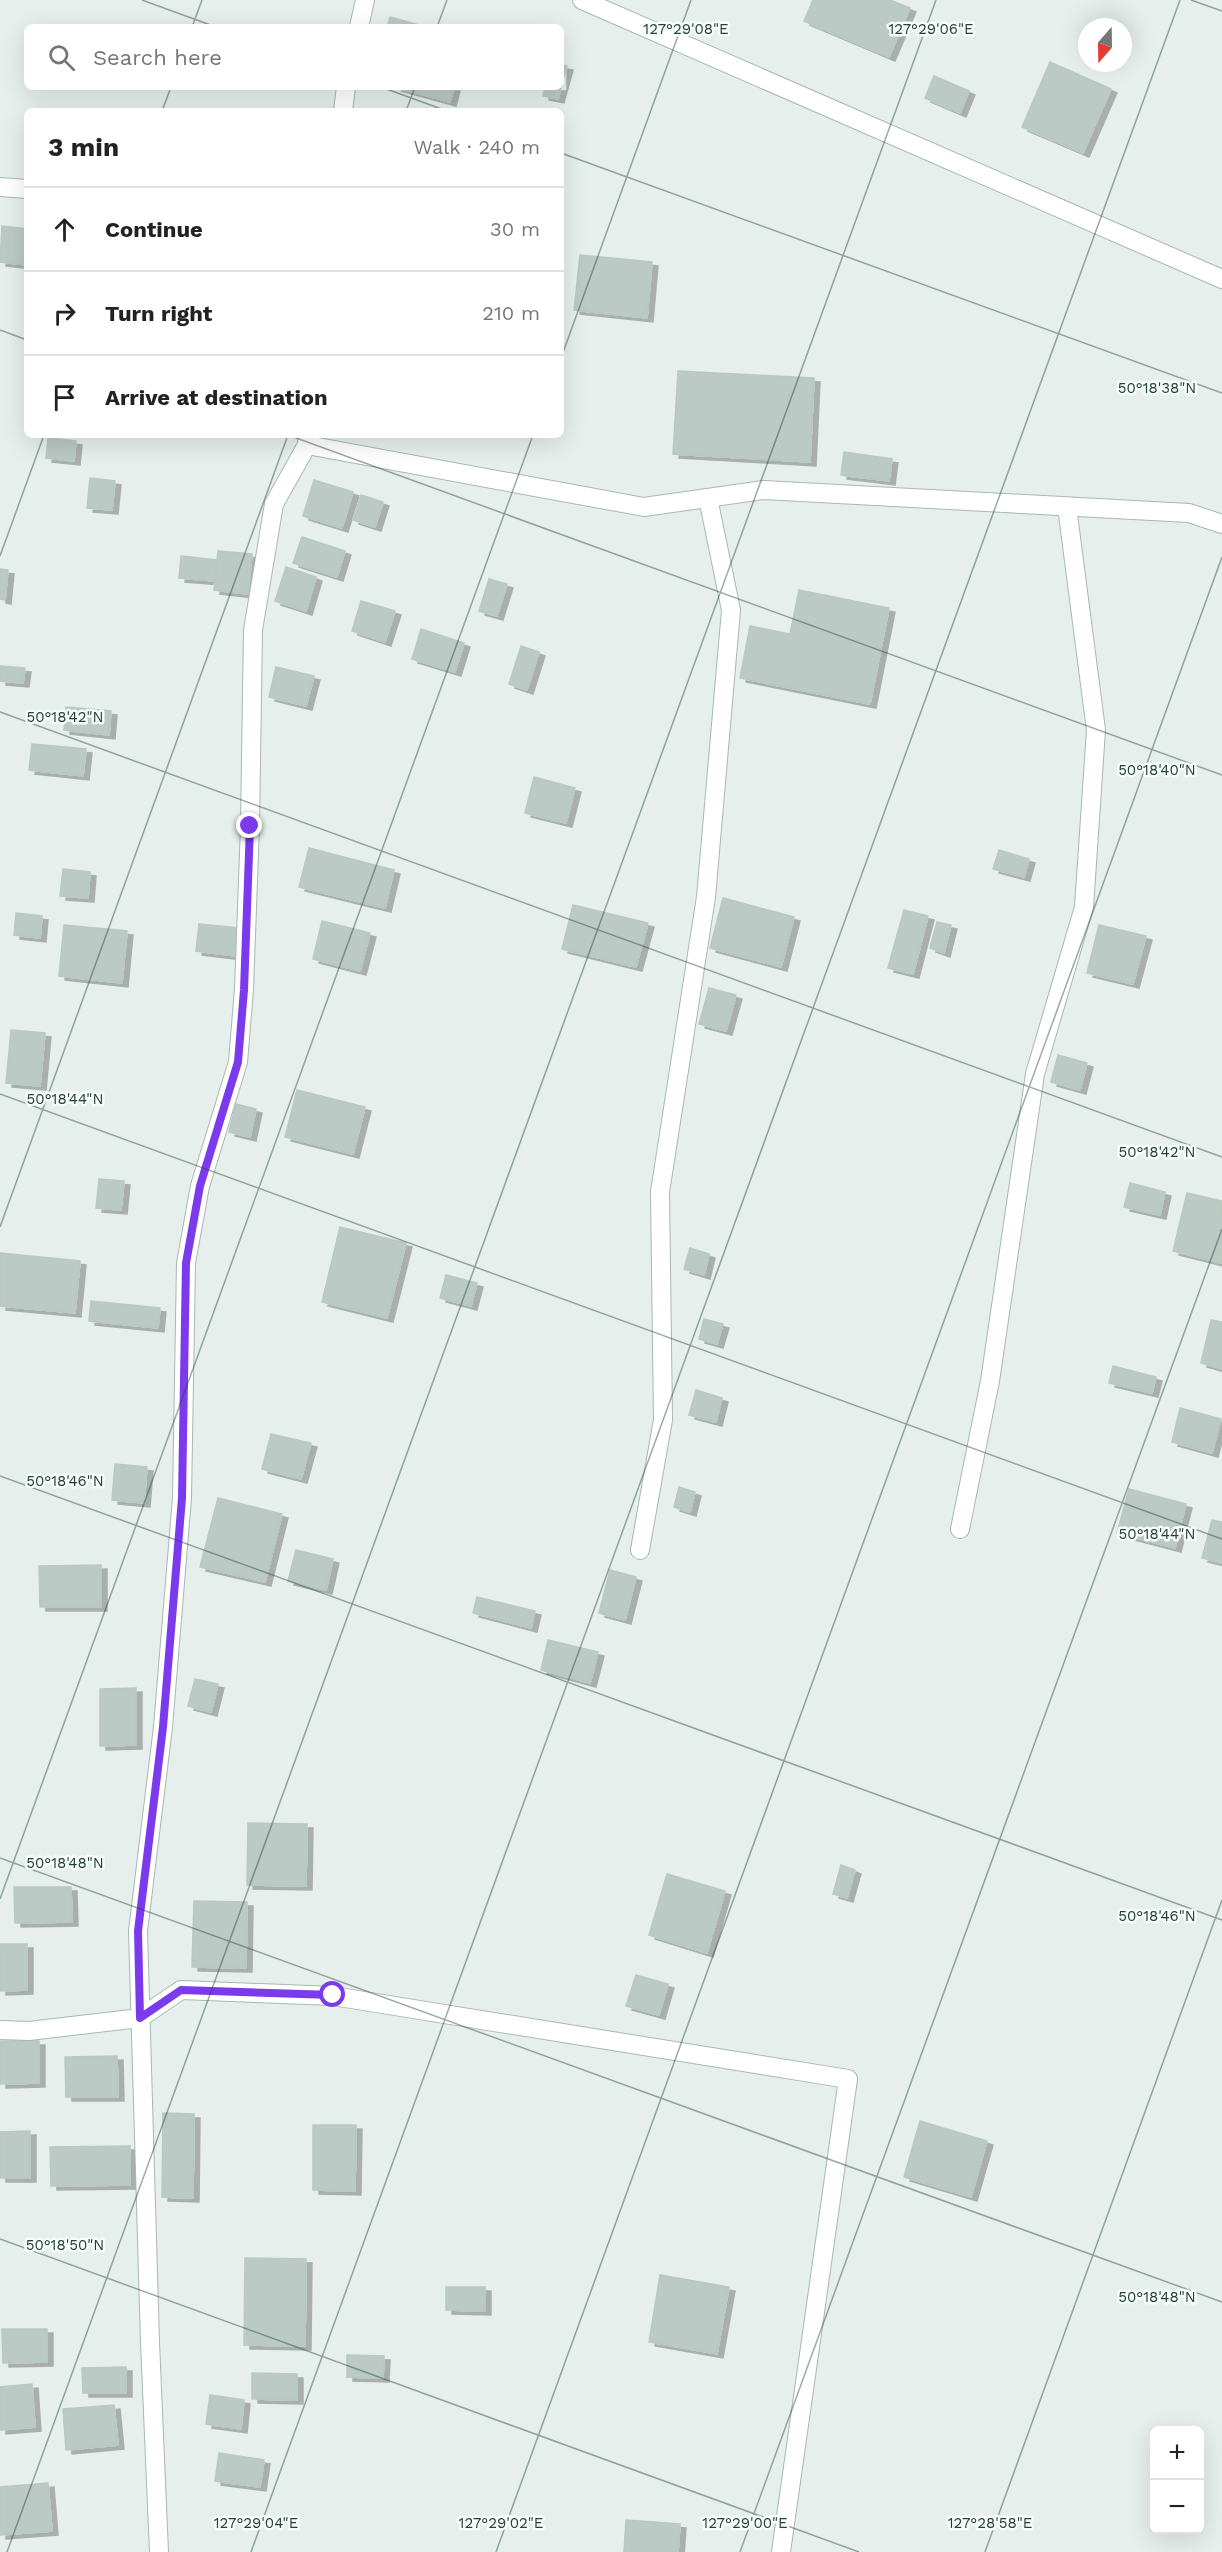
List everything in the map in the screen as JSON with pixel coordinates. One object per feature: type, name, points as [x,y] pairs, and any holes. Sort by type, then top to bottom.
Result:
[{"type":"street","points":[[360,24],[365,0]]},
{"type":"street","points":[[582,0],[1222,279]]},
{"type":"street","points":[[343,108],[346,90]]},
{"type":"street","points":[[0,187],[24,189]]},
{"type":"street","points":[[159,2552],[150,2342],[138,1931],[163,1727],[182,1498],[186,1263],[200,1186],[238,1062],[244,990],[250,826],[253,630],[274,504],[308,440],[644,507],[764,490],[1189,513],[1222,524]]},
{"type":"street","points":[[640,1550],[663,1420],[660,1192],[706,897],[731,610],[708,498]]},
{"type":"street","points":[[960,1529],[990,1381],[1035,1074],[1084,907],[1096,730],[1067,507]]},
{"type":"street","points":[[0,2030],[29,2031],[140,2018],[181,1990],[333,1995],[848,2079],[780,2552]]},
{"type":"building","points":[[813,0],[890,0],[910,8],[889,57],[804,21]]},
{"type":"building","points":[[390,17],[415,24],[388,24]]},
{"type":"building","points":[[1050,62],[1111,89],[1083,153],[1022,127]]},
{"type":"building","points":[[934,76],[969,91],[960,113],[925,98]]},
{"type":"building","points":[[406,90],[453,90],[450,102]]},
{"type":"building","points":[[544,90],[560,90],[558,99],[543,96]]},
{"type":"building","points":[[2,226],[24,229],[24,265],[0,262]]},
{"type":"building","points":[[580,255],[652,262],[647,318],[574,310]]},
{"type":"building","points":[[678,371],[814,378],[810,462],[673,454]]},
{"type":"building","points":[[48,438],[76,441],[74,461],[46,458]]},
{"type":"building","points":[[844,452],[892,459],[889,481],[841,475]]},
{"type":"building","points":[[90,478],[115,481],[112,510],[87,508]]},
{"type":"building","points":[[314,480],[353,492],[342,528],[303,516]]},
{"type":"building","points":[[361,495],[383,502],[375,527],[353,520]]},
{"type":"building","points":[[302,537],[345,551],[337,577],[293,563]]},
{"type":"building","points":[[218,551],[252,554],[248,594],[214,590]]},
{"type":"building","points":[[181,556],[217,560],[215,581],[179,578]]},
{"type":"building","points":[[286,567],[316,577],[306,611],[275,601]]},
{"type":"building","points":[[0,569],[8,570],[5,600],[0,599]]},
{"type":"building","points":[[489,579],[507,584],[497,616],[479,611]]},
{"type":"building","points":[[799,590],[889,608],[870,704],[740,678],[750,626],[790,634]]},
{"type":"building","points":[[361,601],[395,611],[385,642],[352,631]]},
{"type":"building","points":[[421,629],[464,643],[455,672],[412,659]]},
{"type":"building","points":[[521,646],[539,652],[527,690],[509,684]]},
{"type":"building","points":[[0,666],[25,668],[23,683],[0,681]]},
{"type":"building","points":[[276,667],[314,676],[306,706],[269,697]]},
{"type":"building","points":[[66,707],[111,711],[109,735],[64,730]]},
{"type":"building","points":[[32,744],[86,749],[83,776],[29,770]]},
{"type":"building","points":[[534,777],[575,788],[566,823],[525,813]]},
{"type":"building","points":[[309,848],[394,870],[385,908],[299,887]]},
{"type":"building","points":[[999,850],[1029,859],[1024,877],[993,869]]},
{"type":"building","points":[[63,869],[90,872],[88,898],[60,896]]},
{"type":"building","points":[[723,898],[794,917],[781,967],[710,948]]},
{"type":"building","points":[[573,905],[648,923],[636,967],[562,949]]},
{"type":"building","points":[[904,910],[928,916],[913,974],[888,968]]},
{"type":"building","points":[[16,913],[42,916],[40,938],[14,935]]},
{"type":"building","points":[[322,921],[370,933],[360,971],[313,959]]},
{"type":"building","points":[[937,922],[951,925],[944,953],[930,948]]},
{"type":"building","points":[[199,924],[239,928],[236,956],[196,951]]},
{"type":"building","points":[[64,925],[127,931],[122,983],[59,976]]},
{"type":"building","points":[[1099,925],[1146,936],[1133,984],[1087,973]]},
{"type":"building","points":[[709,988],[736,995],[726,1031],[699,1024]]},
{"type":"building","points":[[11,1030],[45,1033],[40,1086],[6,1083]]},
{"type":"building","points":[[1058,1055],[1087,1063],[1080,1090],[1051,1082]]},
{"type":"building","points":[[297,1090],[365,1107],[353,1154],[285,1137]]},
{"type":"building","points":[[236,1104],[256,1109],[250,1137],[229,1132]]},
{"type":"building","points":[[99,1179],[124,1181],[121,1210],[96,1208]]},
{"type":"building","points":[[1130,1183],[1165,1192],[1160,1215],[1124,1207]]},
{"type":"building","points":[[1187,1193],[1222,1201],[1221,1263],[1173,1251]]},
{"type":"building","points":[[340,1227],[406,1243],[387,1318],[322,1302]]},
{"type":"building","points":[[690,1248],[709,1254],[704,1275],[684,1269]]},
{"type":"building","points":[[0,1253],[80,1261],[75,1313],[0,1306]]},
{"type":"building","points":[[446,1275],[477,1283],[471,1306],[440,1298]]},
{"type":"building","points":[[91,1301],[160,1308],[158,1328],[89,1321]]},
{"type":"building","points":[[704,1319],[723,1324],[717,1344],[699,1339]]},
{"type":"building","points":[[1211,1320],[1222,1322],[1222,1369],[1201,1363]]},
{"type":"building","points":[[1113,1366],[1156,1377],[1152,1393],[1109,1383]]},
{"type":"building","points":[[696,1390],[722,1398],[716,1422],[689,1415]]},
{"type":"building","points":[[1180,1408],[1221,1419],[1212,1453],[1172,1442]]},
{"type":"building","points":[[271,1434],[311,1443],[301,1479],[262,1469]]},
{"type":"building","points":[[115,1464],[147,1467],[144,1503],[112,1500]]},
{"type":"building","points":[[679,1487],[695,1492],[690,1512],[674,1507]]},
{"type":"building","points":[[1129,1489],[1186,1504],[1175,1548],[1117,1533]]},
{"type":"building","points":[[218,1498],[282,1514],[265,1582],[200,1567]]},
{"type":"building","points":[[1212,1520],[1222,1522],[1222,1563],[1202,1558]]},
{"type":"building","points":[[296,1550],[333,1559],[326,1590],[288,1581]]},
{"type":"building","points":[[101,1565],[101,1607],[40,1607],[39,1566]]},
{"type":"building","points":[[610,1570],[636,1577],[625,1620],[599,1613]]},
{"type":"building","points":[[477,1597],[535,1611],[531,1628],[473,1613]]},
{"type":"building","points":[[548,1640],[598,1652],[590,1683],[541,1670]]},
{"type":"building","points":[[195,1679],[218,1684],[211,1712],[188,1706]]},
{"type":"building","points":[[136,1688],[136,1745],[100,1746],[100,1689]]},
{"type":"building","points":[[248,1823],[307,1824],[306,1886],[247,1885]]},
{"type":"building","points":[[841,1865],[855,1870],[847,1898],[833,1894]]},
{"type":"building","points":[[667,1874],[725,1891],[707,1953],[649,1935]]},
{"type":"building","points":[[14,1887],[71,1887],[72,1922],[15,1923]]},
{"type":"building","points":[[194,1901],[247,1902],[246,1968],[192,1967]]},
{"type":"building","points":[[0,1944],[27,1944],[27,1990],[0,1991]]},
{"type":"building","points":[[636,1975],[668,1984],[659,2015],[626,2006]]},
{"type":"building","points":[[0,2041],[39,2041],[39,2083],[0,2084]]},
{"type":"building","points":[[117,2056],[118,2097],[66,2097],[65,2057]]},
{"type":"building","points":[[163,2113],[194,2114],[193,2198],[162,2197]]},
{"type":"building","points":[[920,2121],[987,2141],[971,2197],[904,2177]]},
{"type":"building","points":[[313,2125],[356,2125],[355,2191],[313,2190]]},
{"type":"building","points":[[30,2131],[30,2178],[0,2178],[0,2132]]},
{"type":"building","points":[[130,2146],[130,2185],[51,2186],[50,2147]]},
{"type":"building","points":[[245,2258],[306,2259],[305,2346],[244,2345]]},
{"type":"building","points":[[660,2275],[729,2287],[717,2354],[649,2342]]},
{"type":"building","points":[[446,2287],[485,2287],[485,2311],[446,2310]]},
{"type":"building","points":[[2,2329],[47,2329],[47,2362],[3,2363]]},
{"type":"building","points":[[347,2355],[384,2356],[383,2378],[347,2377]]},
{"type":"building","points":[[126,2367],[126,2393],[83,2393],[82,2368]]},
{"type":"building","points":[[252,2373],[297,2374],[297,2400],[252,2399]]},
{"type":"building","points":[[32,2384],[35,2427],[0,2430],[0,2387]]},
{"type":"building","points":[[210,2395],[244,2400],[241,2429],[206,2424]]},
{"type":"building","points":[[114,2405],[118,2445],[66,2450],[63,2409]]},
{"type":"building","points":[[219,2453],[264,2460],[260,2487],[215,2481]]},
{"type":"building","points":[[48,2483],[52,2531],[0,2535],[0,2487]]},
{"type":"building","points":[[626,2520],[680,2524],[678,2552],[624,2552]]},
{"type":"route","points":[[250,826],[244,990],[238,1062],[200,1186],[186,1263],[182,1498],[163,1727],[138,1931],[140,2018],[181,1990],[333,1995]]}]
